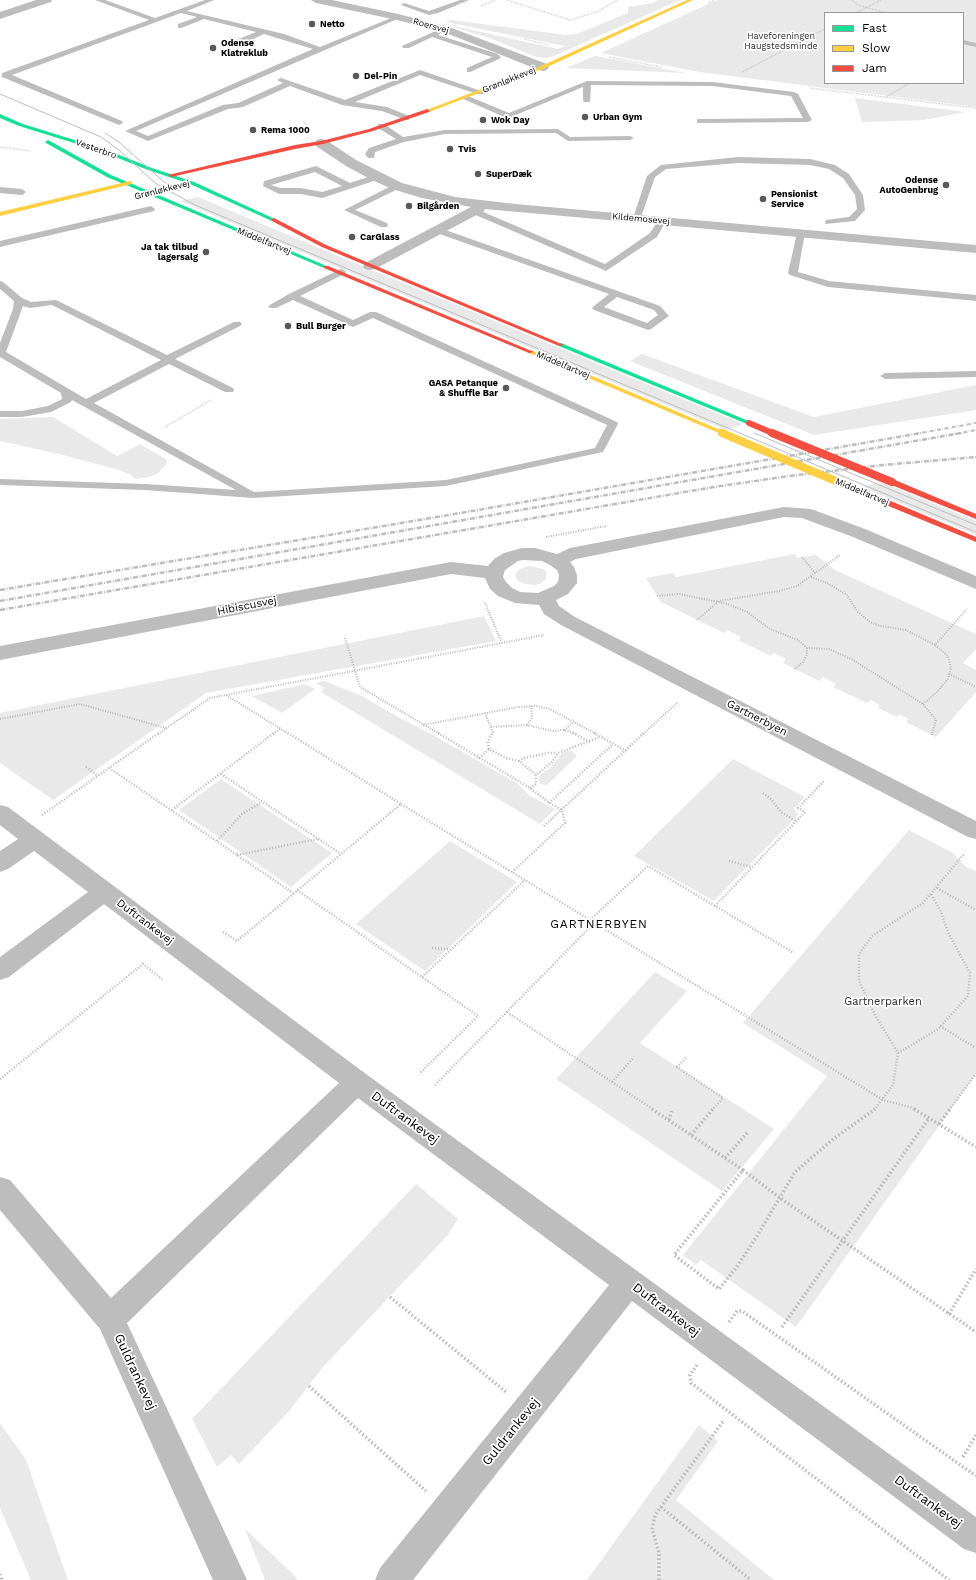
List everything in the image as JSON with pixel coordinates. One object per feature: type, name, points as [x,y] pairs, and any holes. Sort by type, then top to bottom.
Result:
[{"type":"street","points":[[0,16],[47,0]]},
{"type":"street","name":"Roersvej","points":[[316,0],[398,17],[445,29],[542,67]]},
{"type":"street","name":"Grønløkkevej","points":[[150,193],[171,175],[295,147],[321,143],[381,126],[465,98],[542,67],[691,0]]},
{"type":"street","name":"Vesterbro","points":[[0,116],[22,125],[105,151],[146,168],[171,175],[163,183],[78,160],[22,125]]},
{"type":"street","points":[[22,125],[98,159]]},
{"type":"street","points":[[0,222],[34,212],[163,183],[321,143]]},
{"type":"street","name":"Grønløkkevej","points":[[252,166],[303,152],[321,143]]},
{"type":"street","name":"Kildemosevej","points":[[321,143],[351,163],[397,186],[477,207],[637,218],[976,249]]},
{"type":"street","points":[[146,168],[163,183],[324,246]]},
{"type":"street","points":[[163,183],[162,194],[164,198],[170,202]]},
{"type":"street","name":"Grønløkkevej","points":[[150,193],[163,183]]},
{"type":"street","name":"Grønløkkevej","points":[[0,214],[80,194],[163,183]]},
{"type":"street","name":"Middelfartvej","points":[[163,183],[260,213],[324,246],[370,266],[976,517]]},
{"type":"street","name":"Middelfartvej","points":[[150,193],[976,540]]},
{"type":"street","points":[[370,266],[477,207]]},
{"type":"street","points":[[557,561],[570,554],[784,512],[794,512],[805,513],[859,533],[976,583]]},
{"type":"street","points":[[522,554],[541,555],[557,561],[564,567],[568,575],[567,583],[562,590],[545,597],[527,599],[515,597],[504,592],[497,585],[494,577],[501,562],[522,554]]},
{"type":"street","name":"Hibiscusvej","points":[[0,652],[451,568],[495,573]]},
{"type":"street","name":"Gartnerbyen","points":[[545,597],[551,610],[568,621],[976,830]]},
{"type":"street","name":"Duftrankevej","points":[[0,813],[357,1082],[976,1537]]},
{"type":"street","points":[[0,863],[28,834]]},
{"type":"street","points":[[0,970],[104,892]]},
{"type":"street","points":[[110,1319],[357,1082]]},
{"type":"street","name":"Guldrankevej","points":[[0,1190],[110,1319],[230,1580]]},
{"type":"street","name":"Guldrankevej","points":[[392,1580],[629,1282]]},
{"type":"lane","points":[[98,0],[155,20]]},
{"type":"lane","points":[[119,123],[5,75],[211,0]]},
{"type":"lane","points":[[382,14],[416,0]]},
{"type":"lane","points":[[404,5],[429,13],[436,12],[466,0]]},
{"type":"lane","points":[[178,11],[281,36],[320,49]]},
{"type":"lane","points":[[181,26],[204,17]]},
{"type":"lane","points":[[290,83],[240,105],[226,107],[148,139],[129,131],[229,89],[262,73],[398,17]]},
{"type":"lane","points":[[406,46],[445,29]]},
{"type":"lane","points":[[237,43],[262,32]]},
{"type":"lane","points":[[432,35],[495,56],[497,58],[470,70]]},
{"type":"lane","points":[[964,42],[976,45]]},
{"type":"lane","points":[[345,103],[420,72],[480,92]]},
{"type":"lane","points":[[262,73],[345,103],[384,109],[406,118]]},
{"type":"lane","points":[[587,83],[587,100]]},
{"type":"lane","points":[[499,120],[587,83],[712,84],[794,94],[808,120],[700,121]]},
{"type":"lane","points":[[465,98],[510,116]]},
{"type":"lane","points":[[381,126],[402,140]]},
{"type":"lane","points":[[371,156],[369,154],[372,150],[402,140],[445,132],[558,131],[568,139],[630,138]]},
{"type":"lane","points":[[637,218],[650,176],[664,167],[738,160],[810,162],[832,167],[846,176],[859,195],[861,210],[852,219],[829,222]]},
{"type":"lane","points":[[349,186],[316,169],[267,184],[268,186],[279,191],[322,194],[349,186],[377,177]]},
{"type":"lane","points":[[384,225],[348,210],[397,186]]},
{"type":"lane","points":[[0,190],[22,192]]},
{"type":"lane","points":[[477,207],[606,268],[654,235],[662,221]]},
{"type":"lane","points":[[0,244],[151,209]]},
{"type":"lane","points":[[437,230],[616,293],[657,308],[664,316],[648,326],[597,308],[616,293]]},
{"type":"lane","points":[[801,233],[792,273],[828,284],[976,298]]},
{"type":"lane","points":[[273,306],[341,272]]},
{"type":"lane","points":[[0,284],[19,300],[30,305],[52,302],[229,390]]},
{"type":"lane","points":[[0,482],[145,487],[253,495],[446,483],[599,450],[612,424],[373,314],[353,324],[292,296]]},
{"type":"lane","points":[[19,300],[18,309],[1,353],[66,392],[253,495]]},
{"type":"lane","points":[[86,403],[237,324]]},
{"type":"lane","points":[[885,376],[976,374]]},
{"type":"lane","points":[[0,414],[22,414],[51,409],[67,400],[66,392]]},
{"type":"path","points":[[507,0],[570,20],[588,15],[617,0]]},
{"type":"path","points":[[852,0],[858,5],[882,12]]},
{"type":"path","points":[[858,12],[881,0]]},
{"type":"path","points":[[742,72],[824,30]]},
{"type":"path","points":[[606,56],[668,68]]},
{"type":"path","points":[[885,98],[908,84]]},
{"type":"path","points":[[147,437],[229,390]]},
{"type":"path","points":[[697,620],[719,601],[779,591],[797,586],[812,577],[840,555]]},
{"type":"path","points":[[802,557],[816,574]]},
{"type":"path","points":[[812,577],[838,588],[847,595],[857,611],[870,622],[906,630],[924,638],[948,656],[951,668],[948,679],[937,692],[923,704]]},
{"type":"path","points":[[657,596],[680,594],[719,601],[747,612],[770,628],[798,640],[807,648],[829,649],[853,660],[923,704],[936,720],[932,735]]},
{"type":"path","points":[[486,604],[502,643]]},
{"type":"path","points":[[935,645],[966,610]]},
{"type":"path","points":[[28,834],[98,776],[210,698],[544,635]]},
{"type":"path","points":[[345,638],[360,687],[530,788],[549,803],[562,810],[565,823],[512,872]]},
{"type":"path","points":[[795,669],[803,662],[807,655],[807,648]]},
{"type":"path","points":[[949,674],[976,687]]},
{"type":"path","points":[[226,695],[883,1100],[910,1107],[976,1147]]},
{"type":"path","points":[[544,826],[677,703]]},
{"type":"path","points":[[0,719],[80,704],[166,728]]},
{"type":"path","points":[[423,725],[518,706],[531,706],[550,709],[626,751]]},
{"type":"path","points":[[527,725],[532,718],[531,706]]},
{"type":"path","points":[[485,713],[493,732],[488,742],[489,749]]},
{"type":"path","points":[[564,730],[574,722]]},
{"type":"path","points":[[492,727],[527,725],[553,731],[564,730],[578,735],[590,742]]},
{"type":"path","points":[[172,810],[280,729]]},
{"type":"path","points":[[518,761],[524,758],[548,753],[558,753],[600,737]]},
{"type":"path","points":[[549,803],[613,744]]},
{"type":"path","points":[[479,758],[489,749]]},
{"type":"path","points":[[489,749],[506,758],[518,761],[536,774]]},
{"type":"path","points":[[536,774],[552,762],[558,753]]},
{"type":"path","points":[[86,768],[98,776]]},
{"type":"path","points":[[109,768],[293,893]]},
{"type":"path","points":[[221,774],[341,854]]},
{"type":"path","points":[[530,788],[536,784],[536,774]]},
{"type":"path","points":[[715,906],[805,812],[798,808],[824,781]]},
{"type":"path","points":[[763,793],[784,815],[796,821]]},
{"type":"path","points":[[217,841],[242,814],[262,802]]},
{"type":"path","points":[[223,932],[237,941],[401,804]]},
{"type":"path","points":[[237,855],[318,839]]},
{"type":"path","points":[[743,1170],[674,1255],[719,1289],[736,1268],[795,1172],[832,1140],[874,1111],[893,1085],[898,1053],[876,1015],[859,981],[859,954],[872,936],[923,903],[964,854]]},
{"type":"path","points":[[729,861],[752,867]]},
{"type":"path","points":[[590,920],[648,866],[794,953]]},
{"type":"path","points":[[422,977],[449,949],[525,880]]},
{"type":"path","points":[[937,888],[976,910]]},
{"type":"path","points":[[297,890],[478,1016],[419,1074]]},
{"type":"path","points":[[898,1053],[940,1026],[968,996],[970,973],[948,932],[941,912],[931,894]]},
{"type":"path","points":[[434,1085],[594,923]]},
{"type":"path","points":[[432,948],[449,949]]},
{"type":"path","points":[[0,1079],[143,964],[163,980]]},
{"type":"path","points":[[507,1012],[726,1158],[780,1198],[976,1332]]},
{"type":"path","points":[[940,1026],[976,1048]]},
{"type":"path","points":[[612,1082],[634,1057]]},
{"type":"path","points":[[686,1058],[677,1067],[723,1098],[691,1135]]},
{"type":"path","points":[[939,1124],[976,1074]]},
{"type":"path","points":[[669,1120],[672,1115],[672,1110]]},
{"type":"path","points":[[782,1327],[929,1118]]},
{"type":"path","points":[[726,1158],[748,1132]]},
{"type":"path","points":[[949,1314],[976,1269]]},
{"type":"path","points":[[390,1296],[528,1410]]},
{"type":"path","points":[[309,1386],[448,1510]]},
{"type":"path","points":[[659,1580],[659,1553],[652,1529],[655,1515],[724,1420]]},
{"type":"path","points":[[963,1457],[976,1435]]},
{"type":"path","points":[[661,1508],[751,1580]]},
{"type":"path","points":[[0,1574],[2,1580]]},
{"type":"green space","points":[[658,0],[680,0],[547,58],[536,57],[495,40],[445,24],[558,49],[565,46],[446,22],[452,20],[565,35],[577,34],[628,13],[628,7],[653,3]]},
{"type":"green space","name":"Haveforeningen Haugstedsminde","points":[[717,0],[976,0],[976,107],[699,72],[601,53]]},
{"type":"green space","points":[[595,56],[686,73],[566,68]]},
{"type":"green space","points":[[855,98],[965,112],[924,120],[862,122]]},
{"type":"green space","points":[[198,197],[743,424],[726,430],[180,201]]},
{"type":"green space","points":[[642,354],[814,417],[976,385],[976,410],[814,435],[630,361]]},
{"type":"green space","points":[[53,417],[117,456],[140,444],[167,460],[166,465],[157,474],[135,479],[131,475],[119,470],[59,454],[0,441],[0,419]]},
{"type":"green space","points":[[884,483],[976,521],[976,535],[859,486]]},
{"type":"green space","points":[[795,554],[798,558],[816,555],[835,570],[976,634],[976,649],[963,663],[976,670],[976,692],[936,737],[906,722],[909,719],[899,714],[897,717],[878,708],[880,705],[871,700],[867,703],[833,687],[836,684],[823,677],[819,681],[783,663],[786,659],[774,653],[771,656],[738,640],[741,637],[727,630],[724,633],[661,602],[646,578],[673,573],[676,577]]},
{"type":"green space","points":[[529,566],[544,569],[546,572],[546,579],[540,584],[535,585],[518,581],[515,575],[517,572],[520,569]]},
{"type":"green space","points":[[484,616],[496,641],[206,693],[53,800],[0,763],[0,713]]},
{"type":"green space","points":[[324,681],[360,695],[433,735],[518,784],[530,796],[555,809],[540,824],[321,692],[325,688],[315,683]]},
{"type":"green space","points":[[305,684],[315,689],[282,713],[252,696]]},
{"type":"green space","points":[[572,751],[577,756],[547,785],[540,784],[538,779],[540,775],[551,767],[562,753]]},
{"type":"green space","points":[[733,759],[805,797],[794,809],[799,814],[714,901],[634,856]]},
{"type":"green space","points":[[221,779],[332,853],[291,887],[179,810]]},
{"type":"green space","name":"Gartnerparken","points":[[909,830],[953,853],[965,866],[976,871],[976,1074],[796,1327],[701,1260],[696,1265],[683,1255],[827,1076],[743,1023]]},
{"type":"green space","points":[[450,841],[517,882],[425,971],[356,924]]},
{"type":"green space","points":[[655,972],[687,991],[640,1043],[774,1129],[722,1191],[556,1079]]},
{"type":"green space","points":[[416,1184],[458,1219],[447,1236],[323,1367],[290,1410],[239,1464],[231,1455],[217,1467],[192,1419]]},
{"type":"green space","points":[[0,1423],[26,1460],[68,1580],[31,1580],[0,1508]]},
{"type":"green space","points":[[699,1425],[718,1441],[676,1500],[774,1580],[587,1580]]},
{"type":"green space","points":[[245,1529],[292,1573],[298,1580],[265,1580]]},
{"type":"tram line","points":[[0,94],[101,137],[119,150],[155,183],[195,205],[976,532]]},
{"type":"tram line","points":[[105,133],[120,143],[164,182],[179,191]]},
{"type":"tram line","points":[[754,433],[976,525]]},
{"type":"railway","points":[[915,434],[976,423]]},
{"type":"railway","points":[[961,433],[976,430]]},
{"type":"railway","points":[[0,590],[449,515],[921,433]]},
{"type":"railway","points":[[0,601],[961,433]]},
{"type":"railway","points":[[956,434],[961,433]]},
{"type":"railway","points":[[0,610],[714,487],[789,476],[883,465],[976,457]]},
{"type":"traffic: fast","points":[[0,116],[21,125],[105,151],[150,169],[192,183],[274,220]]},
{"type":"traffic: fast","points":[[48,142],[109,176],[326,267]]},
{"type":"traffic: fast","points":[[561,345],[749,423]]},
{"type":"traffic: slow","points":[[427,111],[543,67],[691,0]]},
{"type":"traffic: slow","points":[[0,214],[130,183]]},
{"type":"traffic: slow","points":[[531,352],[721,432]]},
{"type":"traffic: slow","points":[[721,432],[850,487]]},
{"type":"traffic: jam","points":[[171,175],[295,147],[321,143],[371,130],[427,111]]},
{"type":"traffic: jam","points":[[274,220],[324,246],[561,345]]},
{"type":"traffic: jam","points":[[326,267],[531,352]]},
{"type":"traffic: jam","points":[[749,423],[892,482]]},
{"type":"traffic: jam","points":[[892,482],[976,517]]},
{"type":"traffic: jam","points":[[850,487],[976,540]]},
{"type":"place","name":"Netto","points":[[312,24]]},
{"type":"place","name":"Odense Klatreklub","points":[[213,48]]},
{"type":"place","name":"Del-Pin","points":[[356,76]]},
{"type":"place","name":"Urban Gym","points":[[585,117]]},
{"type":"place","name":"Wok Day","points":[[483,120]]},
{"type":"place","name":"Rema 1000","points":[[253,130]]},
{"type":"place","name":"Tvis","points":[[450,149]]},
{"type":"place","name":"SuperDæk","points":[[478,174]]},
{"type":"place","name":"Odense AutoGenbrug","points":[[946,185]]},
{"type":"place","name":"Pensionist Service","points":[[763,199]]},
{"type":"place","name":"Bilgården","points":[[409,206]]},
{"type":"place","name":"CarGlass","points":[[352,237]]},
{"type":"place","name":"Ja tak tilbud lagersalg","points":[[206,252]]},
{"type":"place","name":"Bull Burger","points":[[288,326]]},
{"type":"place","name":"GASA Petanque & Shuffle Bar","points":[[506,388]]},
{"type":"district","name":"GARTNERBYEN","points":[[599,924]]}]
